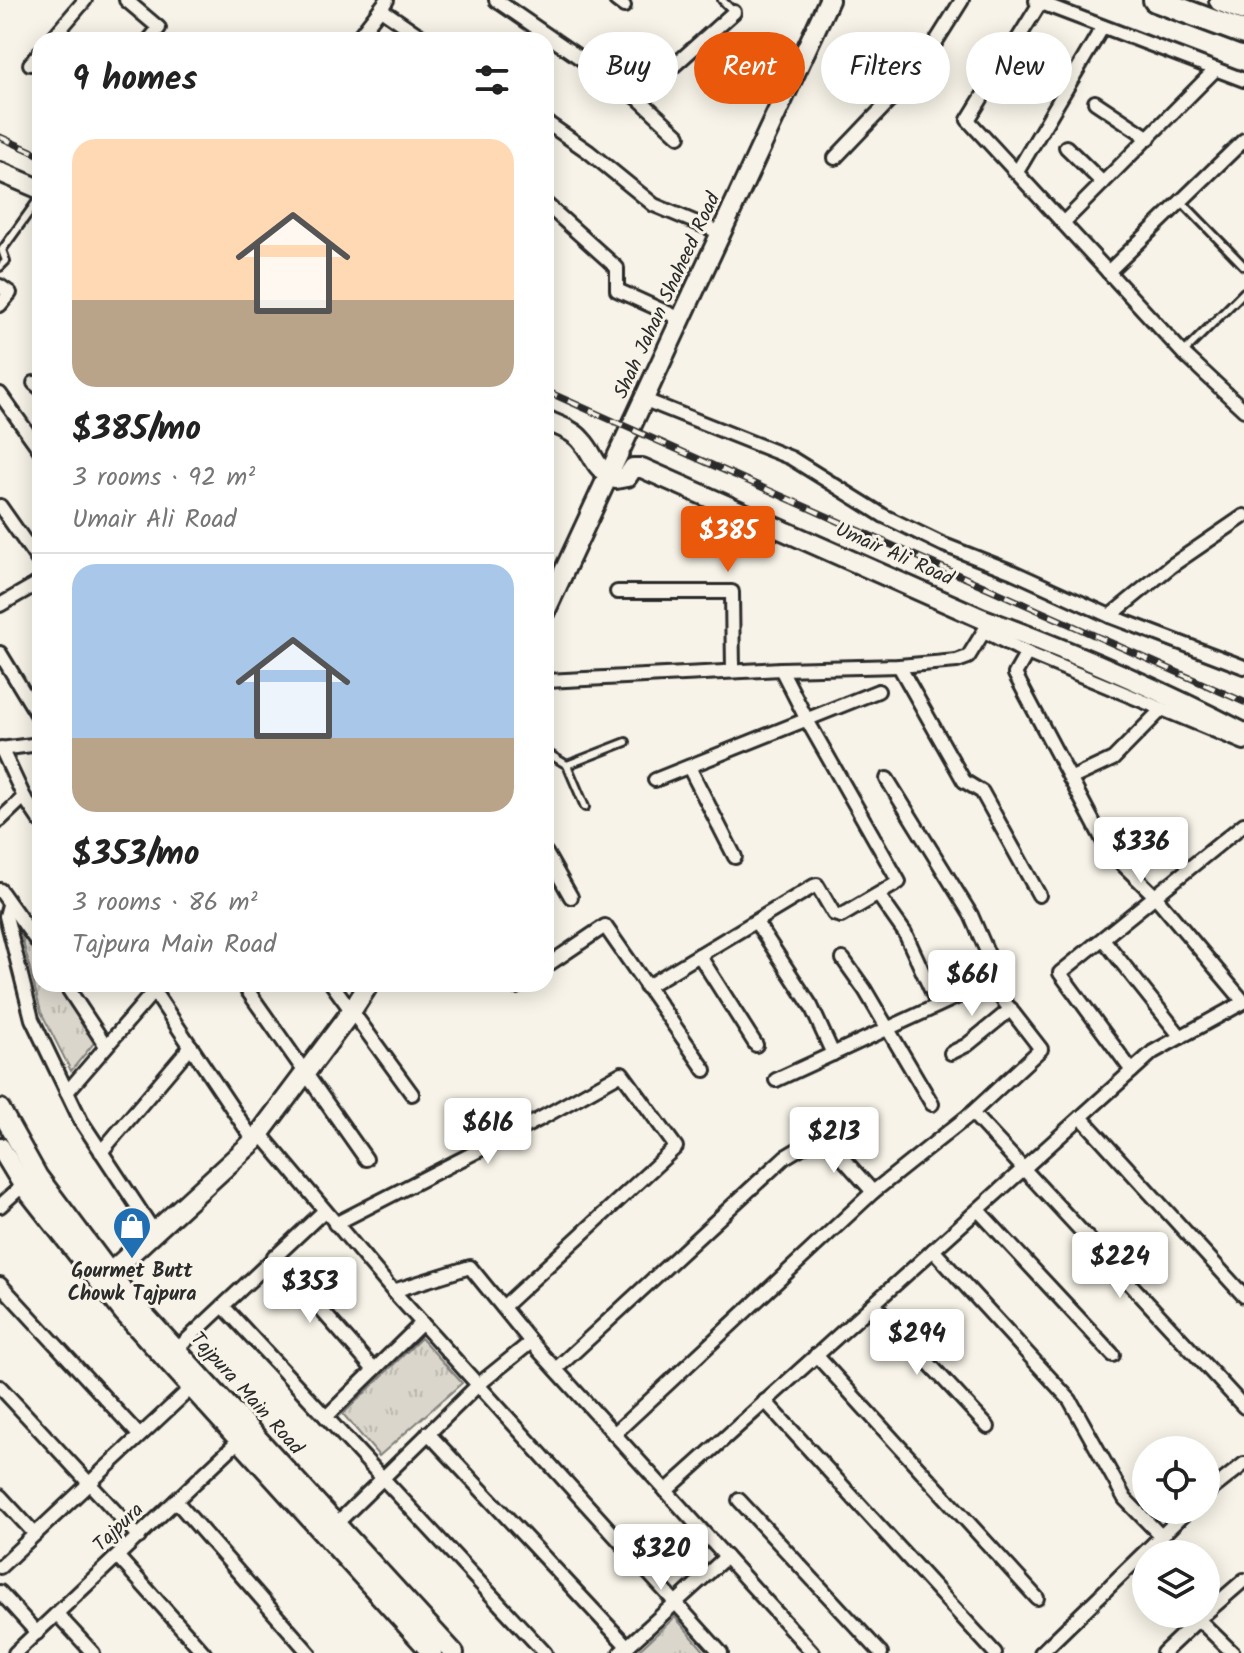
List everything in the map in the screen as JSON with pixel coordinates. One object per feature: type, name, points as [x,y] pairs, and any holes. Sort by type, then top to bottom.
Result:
[{"type":"highway","points":[[1155,0],[1244,33]]},
{"type":"highway","points":[[1221,0],[1244,9]]},
{"type":"street","points":[[58,32],[85,0]]},
{"type":"street","points":[[126,0],[159,28],[156,32]]},
{"type":"street","points":[[496,0],[542,32]]},
{"type":"street","name":"Shah Jahan Shaheed Road","points":[[554,593],[829,0]]},
{"type":"street","points":[[835,158],[917,72],[962,0]]},
{"type":"street","points":[[1244,80],[1037,1],[968,120],[1183,353],[1244,410]]},
{"type":"street","points":[[362,32],[384,4],[417,32]]},
{"type":"street","points":[[678,62],[734,12]]},
{"type":"street","points":[[1017,172],[1102,28]]},
{"type":"street","points":[[554,40],[578,57]]},
{"type":"street","points":[[1063,223],[1216,69]]},
{"type":"street","points":[[1095,102],[1149,138]]},
{"type":"street","points":[[644,104],[679,136]]},
{"type":"street","points":[[554,128],[654,205],[721,233]]},
{"type":"street","points":[[1108,272],[1244,140]]},
{"type":"street","points":[[1066,147],[1103,183]]},
{"type":"street","points":[[0,172],[32,186]]},
{"type":"street","points":[[554,211],[617,268],[617,290],[681,319]]},
{"type":"street","points":[[0,286],[10,293],[0,305]]},
{"type":"street","points":[[0,394],[32,439]]},
{"type":"street","points":[[645,400],[791,458],[884,516],[1110,616],[1244,667]]},
{"type":"street","points":[[554,424],[582,440],[598,468],[609,475]]},
{"type":"street","name":"Umair Ali Road","points":[[609,475],[623,479],[633,468],[642,468],[983,624],[1051,645],[1244,733]]},
{"type":"street","points":[[0,506],[32,552]]},
{"type":"street","points":[[1110,616],[1171,566],[1244,516]]},
{"type":"street","points":[[0,605],[32,591]]},
{"type":"street","points":[[617,592],[732,592],[733,671]]},
{"type":"street","points":[[554,681],[957,661],[968,657],[983,624],[1027,653],[1244,743]]},
{"type":"street","points":[[0,653],[32,706]]},
{"type":"street","points":[[666,1491],[1153,1052],[1244,1002],[1155,896],[1108,850],[1015,674],[1027,653]]},
{"type":"street","points":[[899,666],[964,781],[982,792],[1039,895]]},
{"type":"street","points":[[646,987],[817,885],[837,916],[879,896],[899,882],[781,669]]},
{"type":"street","points":[[655,780],[878,691]]},
{"type":"street","points":[[1070,779],[1113,759],[1162,709]]},
{"type":"street","points":[[32,745],[1,748],[32,809]]},
{"type":"street","points":[[689,767],[735,857]]},
{"type":"street","points":[[776,1080],[998,977],[971,915],[887,779]]},
{"type":"street","points":[[0,820],[24,797]]},
{"type":"street","points":[[1132,1071],[1060,973],[1244,824]]},
{"type":"street","points":[[554,867],[571,897]]},
{"type":"street","points":[[0,890],[32,934]]},
{"type":"street","points":[[879,896],[905,933],[938,1005]]},
{"type":"street","points":[[9,905],[6,916],[32,1019],[81,1121],[155,1233]]},
{"type":"street","points":[[756,922],[811,1006],[833,1054]]},
{"type":"street","points":[[554,961],[605,926],[705,1070]]},
{"type":"street","points":[[1103,939],[1181,1037]]},
{"type":"street","points":[[699,955],[756,1045]]},
{"type":"street","points":[[843,959],[865,990],[932,1104]]},
{"type":"street","points":[[614,1434],[873,1192],[972,1113],[1041,1049],[989,982]]},
{"type":"street","points":[[70,992],[106,1046]]},
{"type":"street","points":[[67,1092],[148,992]]},
{"type":"street","points":[[154,992],[257,1137],[721,1653]]},
{"type":"street","points":[[249,992],[366,1159]]},
{"type":"street","points":[[337,992],[412,1094]]},
{"type":"street","points":[[104,1278],[257,1137],[364,992]]},
{"type":"street","points":[[951,1053],[967,1045],[1011,1009]]},
{"type":"street","points":[[101,1152],[191,1046]]},
{"type":"street","points":[[335,1224],[538,1120],[622,1073],[676,1147],[503,1307]]},
{"type":"street","name":"Tajpura Main Road","points":[[0,1109],[38,1177],[104,1278],[176,1350],[423,1650]]},
{"type":"street","points":[[972,1113],[1244,1407]]},
{"type":"street","points":[[1081,1117],[1244,1296]]},
{"type":"street","points":[[556,1369],[785,1157],[822,1135],[873,1192]]},
{"type":"street","name":"Tajpura Main Road","points":[[0,1147],[23,1185],[104,1278],[191,1388],[335,1525],[454,1653]]},
{"type":"street","points":[[0,1206],[23,1185]]},
{"type":"street","points":[[978,1210],[1113,1355]]},
{"type":"street","points":[[176,1350],[324,1211]]},
{"type":"street","points":[[933,1250],[1070,1400],[1125,1499],[1161,1536]]},
{"type":"street","points":[[274,1256],[374,1370]]},
{"type":"street","points":[[393,1291],[470,1267],[531,1342],[813,1653]]},
{"type":"street","points":[[0,1284],[139,1435]]},
{"type":"street","points":[[874,1304],[988,1427]]},
{"type":"street","points":[[223,1306],[545,1653]]},
{"type":"street","points":[[326,1417],[422,1323]]},
{"type":"street","points":[[335,1525],[478,1385],[531,1342]]},
{"type":"street","points":[[816,1355],[1037,1598]]},
{"type":"street","points":[[0,1387],[139,1537]]},
{"type":"street","points":[[0,1567],[191,1388]]},
{"type":"street","points":[[765,1401],[995,1653]]},
{"type":"street","points":[[428,1433],[624,1650],[726,1557]]},
{"type":"street","name":"Tajpura","points":[[15,1653],[244,1436]]},
{"type":"street","points":[[1220,1483],[1244,1464]]},
{"type":"street","points":[[0,1496],[35,1534]]},
{"type":"street","points":[[739,1500],[881,1653]]},
{"type":"street","points":[[176,1501],[309,1653]]},
{"type":"street","points":[[1158,1540],[1173,1524]]},
{"type":"street","points":[[118,1557],[204,1653]]},
{"type":"street","points":[[1041,1653],[1132,1572]]},
{"type":"street","points":[[1220,1599],[1244,1580]]},
{"type":"street","points":[[0,1592],[37,1633]]},
{"type":"street","points":[[57,1614],[93,1653]]},
{"type":"street","points":[[1163,1653],[1187,1628]]},
{"type":"street","points":[[1211,1628],[1233,1653]]},
{"type":"lane","points":[[722,0],[734,12]]},
{"type":"lane","points":[[1181,201],[1244,266]]},
{"type":"lane","points":[[0,267],[6,261],[2,250],[32,208]]},
{"type":"lane","points":[[1183,353],[1244,292]]},
{"type":"lane","points":[[567,765],[626,742]]},
{"type":"lane","points":[[554,757],[567,765],[585,807]]},
{"type":"green space","points":[[18,922],[32,944],[32,977]]},
{"type":"green space","points":[[36,992],[62,992],[94,1043],[71,1071],[41,1012]]},
{"type":"green space","points":[[421,1338],[462,1383],[379,1456],[343,1414]]},
{"type":"green space","points":[[675,1617],[706,1653],[636,1653]]},
{"type":"railway","points":[[0,137],[32,151]]},
{"type":"railway","points":[[554,395],[1244,702]]},
{"type":"place","name":"Gourmet Butt Chowk Tajpura","points":[[132,1260]]}]
